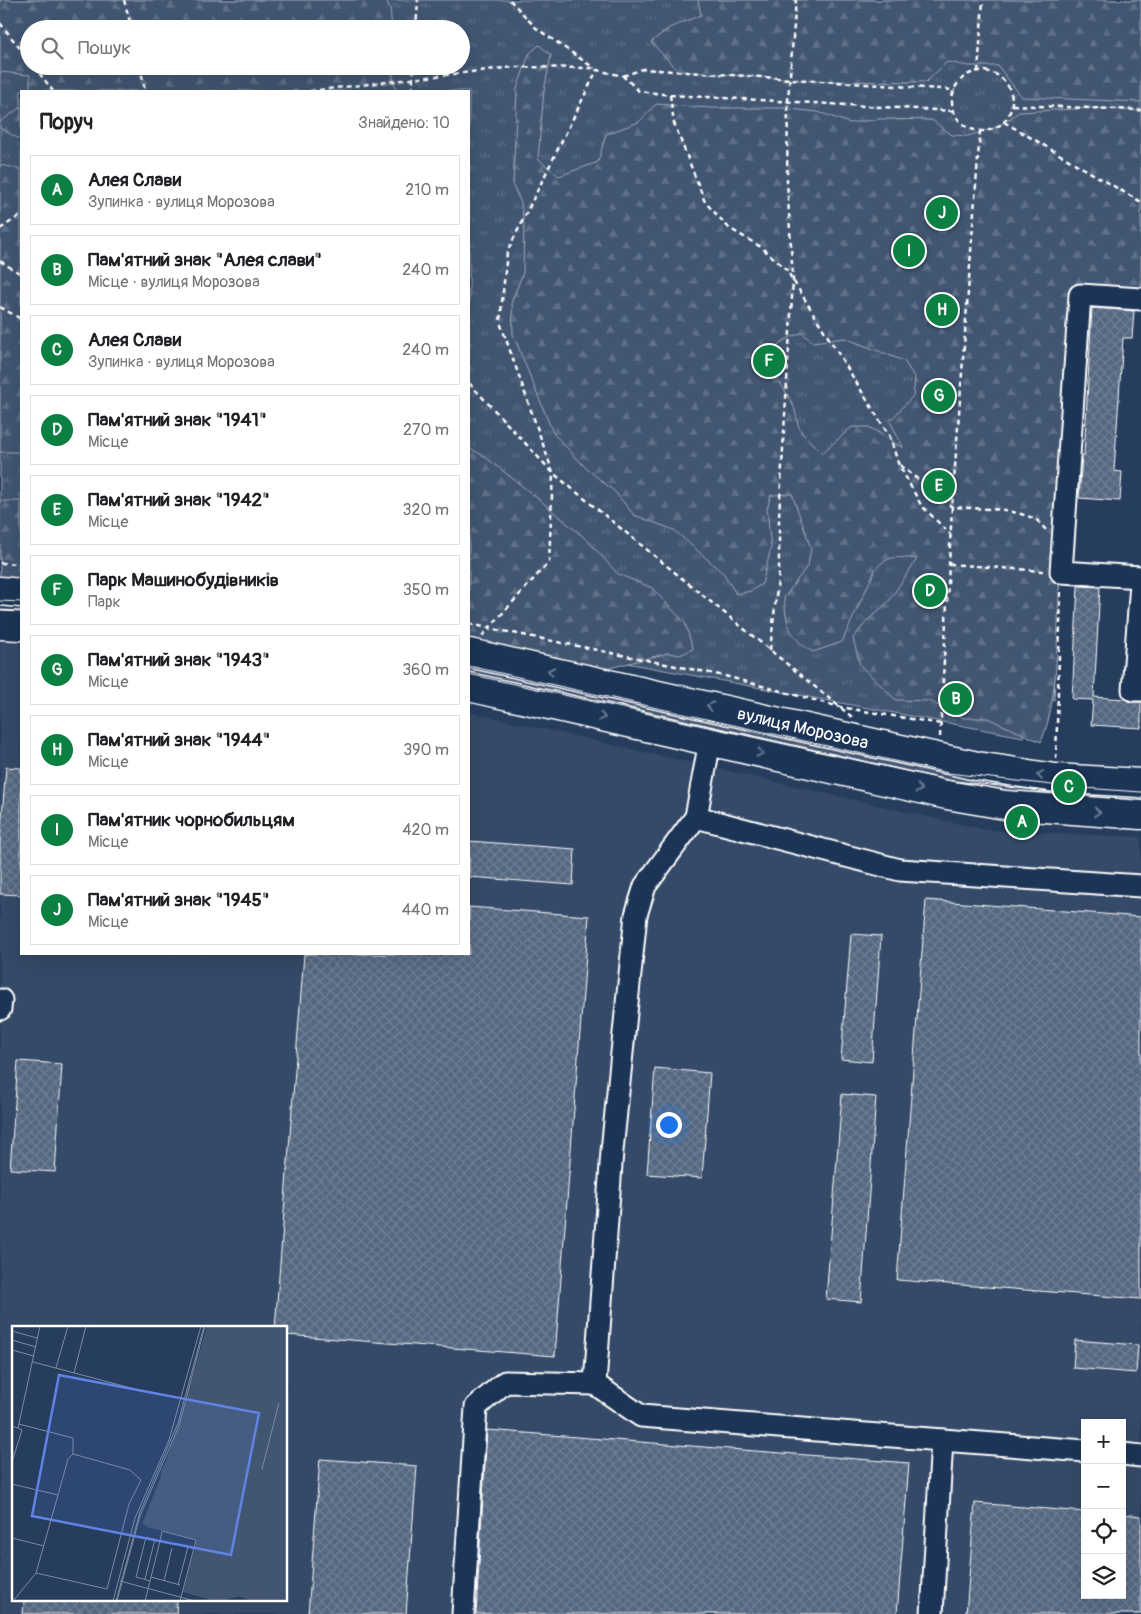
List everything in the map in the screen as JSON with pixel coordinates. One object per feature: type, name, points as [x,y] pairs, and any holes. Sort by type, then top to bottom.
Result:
[{"type":"main road","points":[[0,591],[20,592]]},
{"type":"main road","points":[[0,625],[20,626]]},
{"type":"main road","name":"вулиця Морозова","points":[[472,648],[939,758],[1055,778],[1141,783]]},
{"type":"main road","name":"вулиця Морозова","points":[[470,687],[947,796],[1005,805],[1141,815]]},
{"type":"lane","points":[[1141,299],[1080,295],[1062,572],[1141,577]]},
{"type":"lane","points":[[1141,583],[1140,617],[1133,690],[1141,690]]},
{"type":"lane","points":[[595,1384],[612,1151],[636,915],[645,886],[696,817],[710,741]]},
{"type":"lane","points":[[696,817],[900,870],[1141,886]]},
{"type":"lane","points":[[0,1009],[1,1000]]},
{"type":"lane","points":[[463,1614],[476,1407],[505,1382],[595,1384],[642,1416],[1081,1451]]},
{"type":"lane","points":[[932,1614],[942,1440]]},
{"type":"lane","points":[[1126,1454],[1141,1456]]},
{"type":"path","points":[[124,0],[130,20]]},
{"type":"path","points":[[417,20],[418,0]]},
{"type":"path","points":[[510,0],[536,28],[597,70]]},
{"type":"path","points":[[770,650],[779,572],[779,516],[793,280],[787,181],[788,100],[796,0]]},
{"type":"path","points":[[978,72],[982,0]]},
{"type":"path","points":[[0,23],[20,49]]},
{"type":"path","points":[[470,73],[513,67],[597,70],[623,76],[639,91],[670,95],[788,100],[954,111]]},
{"type":"path","points":[[623,76],[643,68],[790,80],[955,90]]},
{"type":"path","points":[[472,648],[549,562],[553,473],[500,322],[507,252],[597,70]]},
{"type":"path","points":[[978,72],[996,75],[1003,80],[1012,96],[1012,106],[1004,121],[998,127],[980,131],[964,125],[954,111],[955,90],[964,78],[978,72]]},
{"type":"path","points":[[41,75],[52,90]]},
{"type":"path","points":[[141,75],[144,90]]},
{"type":"path","points":[[412,90],[413,75]]},
{"type":"path","points":[[320,90],[456,75]]},
{"type":"path","points":[[670,95],[674,124],[705,202],[729,228],[761,247],[786,269],[890,437],[898,463],[921,505],[950,534]]},
{"type":"path","points":[[1012,106],[1141,110]]},
{"type":"path","points":[[1004,121],[1141,202]]},
{"type":"path","points":[[939,758],[950,534],[980,131]]},
{"type":"path","points":[[0,229],[20,216]]},
{"type":"path","points":[[0,261],[20,273]]},
{"type":"path","points":[[0,307],[20,318]]},
{"type":"path","points":[[470,384],[553,473],[855,719]]},
{"type":"path","points":[[898,463],[952,507],[1005,510],[1036,519],[1063,547]]},
{"type":"path","points":[[0,563],[20,564]]},
{"type":"path","points":[[949,564],[1062,572],[1055,778]]},
{"type":"path","points":[[470,624],[725,676],[840,707],[941,724]]},
{"type":"shaded area","points":[[0,637],[20,639],[20,955],[470,955],[470,712],[986,830],[1141,837],[1141,1614],[0,1614]]},
{"type":"green space","points":[[0,0],[1141,0],[1141,290],[1073,286],[1054,700],[1032,700],[1023,737],[589,656],[470,629],[470,90],[20,90],[20,561],[0,560]]},
{"type":"green space","points":[[0,0],[386,0],[390,8],[391,20],[20,20],[20,74],[0,72]]},
{"type":"green space","points":[[698,0],[1141,0],[1141,102],[1022,97],[998,66],[969,66],[947,62],[926,82],[812,81],[678,71],[651,42],[669,28],[701,15]]},
{"type":"green space","points":[[539,45],[551,55],[544,91],[538,159],[559,176],[598,162],[606,134],[639,122],[656,104],[710,108],[781,108],[818,112],[850,123],[880,119],[932,120],[952,135],[968,136],[997,127],[1019,112],[1092,108],[1141,111],[1141,294],[1077,290],[1065,465],[1055,682],[1052,704],[1041,742],[987,718],[964,718],[929,701],[896,700],[860,665],[853,638],[868,620],[889,601],[917,559],[894,558],[884,561],[875,570],[842,642],[813,652],[798,641],[790,630],[785,608],[784,598],[808,565],[811,548],[792,494],[771,495],[767,509],[771,548],[762,584],[751,591],[736,594],[724,574],[674,530],[634,515],[615,492],[586,468],[553,433],[513,334],[512,300],[523,273],[524,225],[521,203],[513,186],[517,89],[529,54]],"holes":[[[802,333],[813,342],[845,338],[904,361],[915,378],[913,396],[890,421],[903,448],[869,427],[852,427],[822,453],[803,434],[799,428],[793,405],[774,372],[771,355],[776,347]]]},
{"type":"green space","points":[[30,75],[393,75],[396,90],[30,90]]},
{"type":"green space","points":[[20,108],[20,139],[0,128],[0,122]]},
{"type":"green space","points":[[0,165],[20,169],[20,452],[0,452]]},
{"type":"green space","points":[[470,449],[484,456],[587,540],[618,574],[652,588],[685,623],[693,649],[680,655],[668,653],[602,670],[470,642]]},
{"type":"green space","points":[[0,501],[20,501],[20,585],[0,584]]},
{"type":"green space","points":[[470,660],[1141,788],[1141,808],[1004,799],[470,681]]},
{"type":"building","points":[[1092,308],[1134,311],[1132,338],[1123,338],[1114,471],[1122,472],[1120,501],[1079,498],[1082,455],[1084,455]]},
{"type":"building","points":[[1078,586],[1100,587],[1094,697],[1141,702],[1141,728],[1091,725],[1093,700],[1072,699]]},
{"type":"building","points":[[6,767],[20,768],[20,895],[0,894],[0,842]]},
{"type":"building","points":[[470,841],[575,849],[573,885],[470,877]]},
{"type":"building","points":[[926,900],[1141,917],[1141,1299],[897,1280]]},
{"type":"building","points":[[470,907],[589,916],[555,1356],[288,1335],[288,1326],[275,1326],[304,955],[470,955]]},
{"type":"building","points":[[851,934],[881,936],[872,1062],[841,1059]]},
{"type":"building","points":[[18,1061],[62,1064],[55,1172],[10,1169]]},
{"type":"building","points":[[655,1068],[710,1073],[702,1178],[647,1174]]},
{"type":"building","points":[[842,1094],[876,1097],[861,1302],[826,1299]]},
{"type":"building","points":[[1075,1340],[1138,1345],[1136,1373],[1073,1368]]},
{"type":"building","points":[[487,1430],[909,1463],[897,1614],[476,1614]]},
{"type":"building","points":[[320,1459],[417,1466],[406,1614],[308,1614]]},
{"type":"building","points":[[975,1503],[1081,1512],[1081,1599],[1126,1599],[1126,1514],[1141,1516],[1141,1614],[966,1614]]},
{"type":"building","points":[[24,1602],[177,1602],[176,1614],[23,1614]]},
{"type":"tram line","points":[[0,601],[20,602]]},
{"type":"tram line","points":[[0,611],[20,612]]},
{"type":"tram line","points":[[470,666],[948,773],[1069,787],[1141,792]]},
{"type":"tram line","points":[[470,674],[946,780],[1079,795]]},
{"type":"place","name":"Пам'ятний знак \"1945\"","points":[[942,213]]},
{"type":"place","name":"Пам'ятник чорнобильцям","points":[[909,251]]},
{"type":"place","name":"Пам'ятний знак \"1944\"","points":[[942,310]]},
{"type":"place","name":"Парк Машинобудівників","points":[[769,361]]},
{"type":"place","name":"Пам'ятний знак \"1943\"","points":[[939,396]]},
{"type":"place","name":"Пам'ятний знак \"1942\"","points":[[939,486]]},
{"type":"place","name":"Пам'ятний знак \"1941\"","points":[[930,591]]},
{"type":"place","name":"Пам'ятний знак \"Алея слави\"","points":[[956,699]]},
{"type":"place","name":"Алея Слави","points":[[1069,787]]},
{"type":"place","name":"Aлея Слави","points":[[1022,822]]}]
